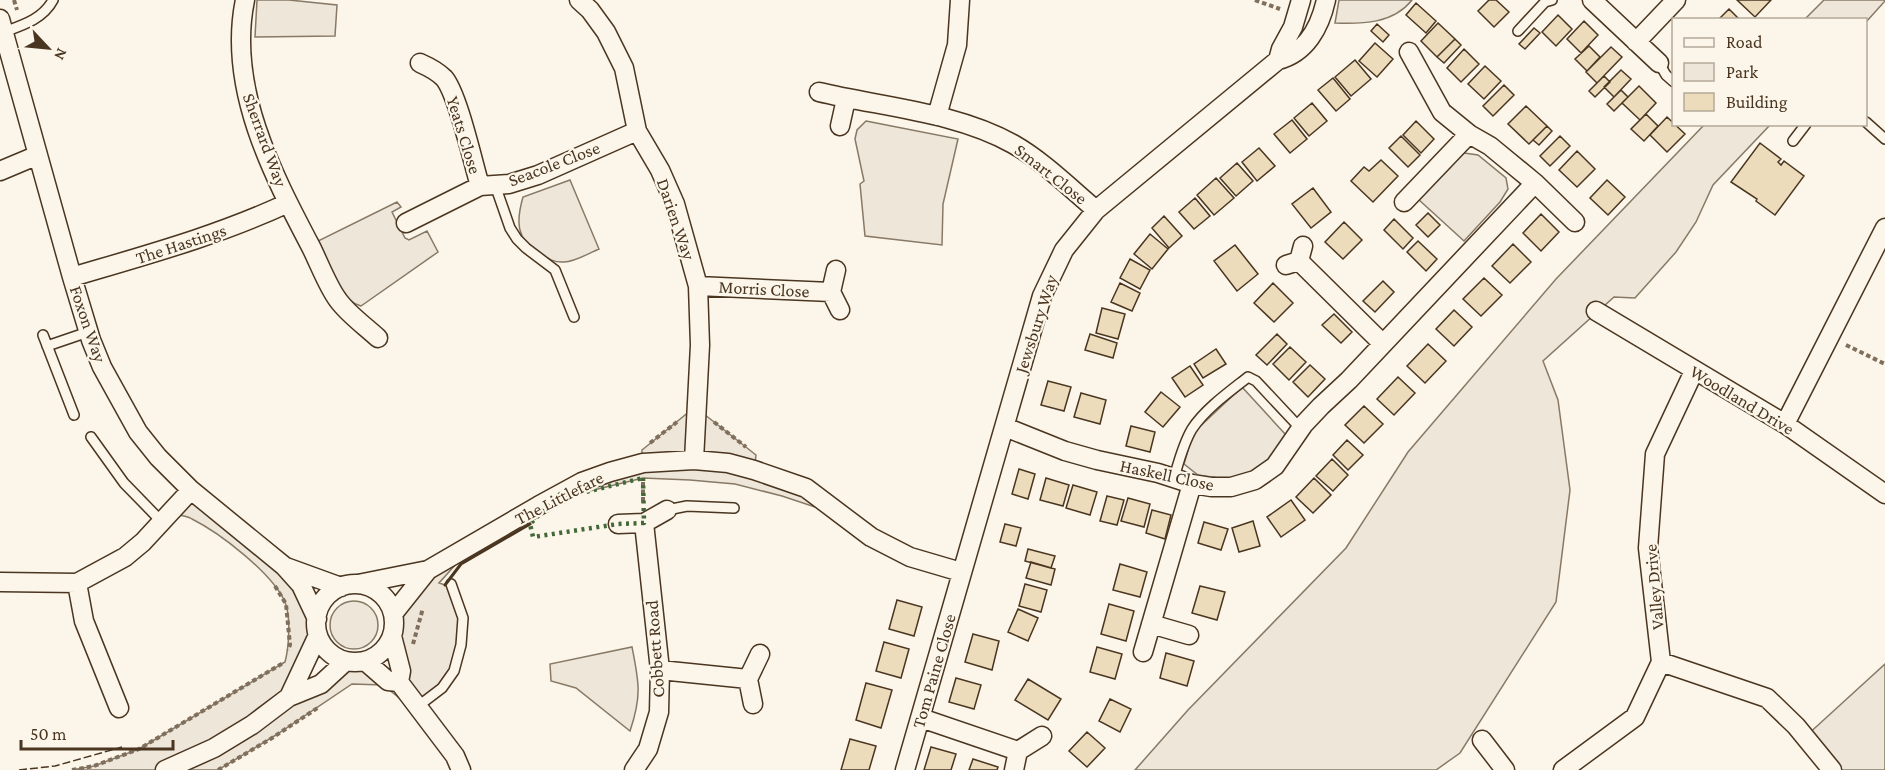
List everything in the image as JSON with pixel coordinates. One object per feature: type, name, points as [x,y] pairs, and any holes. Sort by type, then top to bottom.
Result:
[{"type":"street","name":"Sherrard Way","points":[[245,0],[241,37],[242,74],[269,160],[288,203],[338,300],[378,339]]},
{"type":"street","name":"Darien Way","points":[[579,0],[602,26],[624,68],[637,131],[660,170],[675,204],[698,286],[700,345],[694,460]]},
{"type":"street","points":[[938,116],[957,45],[960,0]]},
{"type":"street","name":"Jewsbury Way","points":[[962,572],[1042,296],[1064,250],[1096,210],[1278,60],[1289,57],[1312,36],[1319,27],[1326,0]]},
{"type":"street","points":[[1592,0],[1659,63]]},
{"type":"street","points":[[1636,42],[1676,0]]},
{"type":"street","name":"Jewsbury Way","points":[[1278,60],[1281,49],[1292,31],[1299,8]]},
{"type":"street","name":"Foxon Way","points":[[2,26],[72,278],[88,332],[102,367],[138,432],[158,457],[191,490],[284,566],[301,585],[317,627]]},
{"type":"street","points":[[1409,51],[1442,112],[1469,134],[1490,146],[1575,222]]},
{"type":"street","name":"Yeats Close","points":[[420,63],[434,69],[446,80],[487,186]]},
{"type":"street","name":"Smart Close","points":[[819,92],[938,116],[994,135],[1015,145],[1096,210]]},
{"type":"street","points":[[840,126],[846,99]]},
{"type":"street","name":"Seacole Close","points":[[406,223],[487,186],[509,184],[538,175],[637,131]]},
{"type":"street","points":[[1404,202],[1469,134]]},
{"type":"street","points":[[0,171],[38,155]]},
{"type":"street","name":"Haskell Close","points":[[1005,427],[1065,451],[1192,484],[1231,488],[1255,480],[1275,466],[1320,406],[1349,380],[1534,183]]},
{"type":"street","name":"The Hastings","points":[[72,278],[197,240],[242,224],[288,203]]},
{"type":"street","points":[[1785,424],[1885,228]]},
{"type":"street","points":[[1296,258],[1382,343]]},
{"type":"street","name":"Morris Close","points":[[836,270],[831,292],[840,310]]},
{"type":"street","name":"Morris Close","points":[[698,286],[831,292]]},
{"type":"street","name":"Woodland Drive","points":[[1596,311],[1785,424],[1885,494]]},
{"type":"street","name":"Valley Drive","points":[[1661,662],[1648,548],[1655,454],[1694,370]]},
{"type":"street","name":"The Littlefare","points":[[349,586],[428,570],[582,482],[643,463],[694,460],[728,463],[806,488],[871,537],[910,557],[962,572]]},
{"type":"street","points":[[1143,652],[1192,484]]},
{"type":"street","points":[[0,582],[77,583],[126,557],[191,490]]},
{"type":"street","points":[[618,524],[644,523],[667,510]]},
{"type":"street","name":"Cobbett Road","points":[[634,770],[648,749],[659,712],[660,670],[644,523]]},
{"type":"street","name":"Foxon Way","points":[[284,566],[349,586]]},
{"type":"street","name":"The Littlefare","points":[[393,614],[428,570]]},
{"type":"street","name":"Tom Paine Close","points":[[905,770],[962,572]]},
{"type":"street","points":[[77,583],[84,621],[119,708]]},
{"type":"street","points":[[289,697],[317,627],[324,600],[349,586],[366,586],[380,594],[391,606],[392,636],[400,671],[399,682],[455,756],[461,770]]},
{"type":"street","points":[[1151,624],[1189,635]]},
{"type":"street","points":[[317,627],[329,651],[346,661],[365,661],[377,656],[392,636]]},
{"type":"street","points":[[753,704],[748,679],[760,654]]},
{"type":"street","points":[[165,770],[214,748],[252,725],[289,697],[321,684],[346,661]]},
{"type":"street","points":[[365,661],[388,681],[399,682]]},
{"type":"street","points":[[1563,770],[1635,717],[1661,662],[1767,698],[1796,726],[1832,770]]},
{"type":"street","points":[[660,670],[748,679]]},
{"type":"street","points":[[921,718],[1018,751]]},
{"type":"street","points":[[1014,770],[1018,751],[1042,736]]},
{"type":"street","points":[[1482,740],[1506,770]]},
{"type":"lane","points":[[2,26],[40,16],[53,0]]},
{"type":"lane","points":[[1518,31],[1545,2],[1552,0]]},
{"type":"lane","points":[[1659,63],[1672,80]]},
{"type":"lane","points":[[1867,124],[1885,139]]},
{"type":"lane","points":[[1793,141],[1804,126]]},
{"type":"lane","points":[[487,186],[517,240],[555,270],[574,317]]},
{"type":"lane","points":[[47,346],[88,332]]},
{"type":"lane","points":[[43,335],[74,415]]},
{"type":"lane","points":[[1174,478],[1182,452],[1193,429],[1206,413],[1248,377],[1256,381],[1301,429]]},
{"type":"lane","points":[[91,437],[124,483],[162,522]]},
{"type":"lane","points":[[667,510],[687,506],[734,508]]},
{"type":"lane","points":[[417,707],[442,688],[454,671],[461,645],[464,618],[451,584]]},
{"type":"path","points":[[1255,0],[1299,8]]},
{"type":"path","points":[[1829,337],[1885,364]]},
{"type":"path","points":[[643,463],[644,523]]},
{"type":"path","points":[[72,770],[94,766],[139,749],[285,662],[290,645],[286,604],[269,577]]},
{"type":"path","points":[[414,655],[413,644],[425,602]]},
{"type":"path","points":[[218,770],[332,699],[321,684]]},
{"type":"green space","points":[[257,0],[289,0],[337,5],[335,36],[255,37]]},
{"type":"green space","points":[[1339,0],[1412,0],[1396,14],[1376,21],[1335,23]]},
{"type":"green space","points":[[1824,0],[1885,0],[1867,21],[1867,18],[1806,18]]},
{"type":"green space","points":[[866,121],[958,139],[943,204],[942,245],[865,236],[860,184],[864,181],[855,139],[857,130]]},
{"type":"green space","points":[[1703,126],[1769,126],[1713,185],[1696,222],[1676,252],[1635,298],[1614,297],[1543,361],[1558,400],[1570,490],[1556,602],[1460,753],[1436,770],[1135,770],[1188,710],[1346,548],[1408,452],[1556,279]]},
{"type":"green space","points":[[1464,153],[1478,155],[1506,178],[1508,189],[1500,202],[1464,241],[1418,199],[1448,165]]},
{"type":"green space","points":[[570,180],[599,249],[573,261],[557,262],[531,248],[526,242],[520,229],[519,214],[523,197]]},
{"type":"green space","points":[[397,202],[401,207],[392,212],[405,238],[409,240],[427,231],[438,252],[361,306],[345,296],[339,288],[318,241]]},
{"type":"green space","points":[[1242,387],[1286,435],[1265,466],[1233,480],[1198,475],[1184,464],[1193,433]]},
{"type":"green space","points":[[695,407],[756,455],[754,470],[845,517],[782,496],[735,484],[690,480],[643,478],[569,496],[642,463],[642,450]]},
{"type":"green space","points":[[191,490],[284,566],[316,627],[290,696],[346,661],[365,661],[399,682],[393,614],[428,570],[475,543],[439,583],[451,584],[463,618],[461,645],[442,688],[412,708],[383,685],[352,684],[276,735],[218,770],[72,770],[94,766],[139,749],[285,662],[288,616],[285,602],[269,579],[244,555],[204,525],[181,515],[169,514]]},
{"type":"green space","points":[[354,601],[371,608],[378,625],[371,642],[354,649],[337,642],[330,625],[337,608]]},
{"type":"green space","points":[[632,647],[638,698],[630,731],[576,688],[551,681],[550,664]]},
{"type":"green space","points":[[1885,664],[1885,770],[1832,770],[1805,737]]},
{"type":"building","points":[[1489,0],[1496,0],[1509,12],[1494,27],[1478,11]]},
{"type":"building","points":[[1737,0],[1771,0],[1755,17]]},
{"type":"building","points":[[1416,3],[1436,21],[1426,33],[1406,15]]},
{"type":"building","points":[[1729,9],[1738,18],[1720,18]]},
{"type":"building","points":[[1558,15],[1572,29],[1556,46],[1542,32]]},
{"type":"building","points":[[1584,21],[1598,35],[1581,53],[1567,39]]},
{"type":"building","points":[[1438,23],[1455,39],[1437,57],[1421,41]]},
{"type":"building","points":[[1377,24],[1389,35],[1383,42],[1371,31]]},
{"type":"building","points":[[1534,28],[1540,33],[1525,49],[1519,44]]},
{"type":"building","points":[[1455,39],[1461,45],[1444,63],[1437,57]]},
{"type":"building","points":[[1375,43],[1393,59],[1377,77],[1359,61]]},
{"type":"building","points":[[1589,46],[1600,57],[1587,71],[1575,59]]},
{"type":"building","points":[[1611,47],[1622,57],[1597,83],[1586,72]]},
{"type":"building","points":[[1464,49],[1479,64],[1461,82],[1447,68]]},
{"type":"building","points":[[1355,60],[1371,79],[1351,96],[1335,77]]},
{"type":"building","points":[[1485,66],[1501,81],[1484,99],[1468,84]]},
{"type":"building","points":[[1621,70],[1631,79],[1614,97],[1604,87]]},
{"type":"building","points":[[1604,76],[1610,82],[1595,97],[1589,91]]},
{"type":"building","points":[[1333,78],[1350,99],[1336,111],[1318,90]]},
{"type":"building","points":[[1504,85],[1514,95],[1493,116],[1483,106]]},
{"type":"building","points":[[1639,86],[1656,103],[1640,120],[1622,103]]},
{"type":"building","points":[[1621,90],[1628,97],[1614,111],[1607,104]]},
{"type":"building","points":[[1312,103],[1327,121],[1309,136],[1294,118]]},
{"type":"building","points":[[1526,106],[1547,126],[1529,144],[1508,124]]},
{"type":"building","points":[[1646,114],[1658,126],[1644,141],[1631,129]]},
{"type":"building","points":[[1667,117],[1672,122],[1672,126],[1677,126],[1685,134],[1667,152],[1650,135]]},
{"type":"building","points":[[1292,120],[1307,139],[1290,153],[1274,134]]},
{"type":"building","points":[[1416,121],[1434,139],[1421,153],[1403,135]]},
{"type":"building","points":[[1547,126],[1552,131],[1539,145],[1533,140]]},
{"type":"building","points":[[1401,136],[1420,155],[1408,167],[1389,148]]},
{"type":"building","points":[[1560,136],[1570,146],[1550,166],[1540,156]]},
{"type":"building","points":[[1760,143],[1781,159],[1778,162],[1781,165],[1784,161],[1804,176],[1775,215],[1756,201],[1757,199],[1731,182]]},
{"type":"building","points":[[1259,148],[1275,166],[1257,181],[1242,162]]},
{"type":"building","points":[[1577,151],[1595,169],[1577,187],[1559,170]]},
{"type":"building","points":[[1381,160],[1398,176],[1373,202],[1351,181],[1364,167],[1369,171]]},
{"type":"building","points":[[1237,163],[1253,181],[1236,196],[1220,178]]},
{"type":"building","points":[[1216,178],[1234,198],[1214,215],[1197,195]]},
{"type":"building","points":[[1607,180],[1625,197],[1608,215],[1590,198]]},
{"type":"building","points":[[1313,188],[1331,212],[1311,228],[1292,204]]},
{"type":"building","points":[[1195,198],[1210,216],[1194,229],[1179,212]]},
{"type":"building","points":[[1428,213],[1440,225],[1428,237],[1416,225]]},
{"type":"building","points":[[1541,214],[1559,232],[1541,251],[1523,233]]},
{"type":"building","points":[[1164,216],[1182,236],[1169,248],[1152,228]]},
{"type":"building","points":[[1394,219],[1413,238],[1403,249],[1384,230]]},
{"type":"building","points":[[1344,222],[1362,240],[1343,259],[1325,242]]},
{"type":"building","points":[[1150,234],[1168,249],[1152,269],[1134,254]]},
{"type":"building","points":[[1418,241],[1437,259],[1426,271],[1407,252]]},
{"type":"building","points":[[1513,244],[1531,262],[1510,283],[1492,266]]},
{"type":"building","points":[[1235,245],[1258,274],[1237,291],[1214,261]]},
{"type":"building","points":[[1130,259],[1150,270],[1140,289],[1120,278]]},
{"type":"building","points":[[1484,278],[1502,295],[1481,316],[1463,299]]},
{"type":"building","points":[[1383,281],[1394,292],[1375,312],[1363,301]]},
{"type":"building","points":[[1120,283],[1140,293],[1132,311],[1111,302]]},
{"type":"building","points":[[1273,283],[1293,303],[1274,322],[1254,303]]},
{"type":"building","points":[[1102,308],[1125,314],[1118,339],[1096,333]]},
{"type":"building","points":[[1454,310],[1472,327],[1454,346],[1436,329]]},
{"type":"building","points":[[1334,314],[1352,332],[1341,343],[1322,325]]},
{"type":"building","points":[[1090,334],[1117,343],[1113,358],[1085,350]]},
{"type":"building","points":[[1277,334],[1287,344],[1267,365],[1256,355]]},
{"type":"building","points":[[1428,344],[1446,361],[1425,383],[1407,366]]},
{"type":"building","points":[[1290,347],[1306,362],[1289,380],[1273,364]]},
{"type":"building","points":[[1216,349],[1226,364],[1203,378],[1194,364]]},
{"type":"building","points":[[1310,365],[1325,379],[1308,397],[1293,382]]},
{"type":"building","points":[[1190,366],[1203,385],[1185,397],[1172,378]]},
{"type":"building","points":[[1398,377],[1415,393],[1394,415],[1377,399]]},
{"type":"building","points":[[1048,381],[1071,387],[1064,411],[1041,405]]},
{"type":"building","points":[[1161,392],[1180,407],[1163,427],[1145,412]]},
{"type":"building","points":[[1081,393],[1106,400],[1100,424],[1074,417]]},
{"type":"building","points":[[1364,406],[1383,424],[1364,443],[1345,425]]},
{"type":"building","points":[[1131,426],[1155,432],[1150,452],[1126,446]]},
{"type":"building","points":[[1347,440],[1363,455],[1348,470],[1333,455]]},
{"type":"building","points":[[1332,459],[1348,475],[1333,491],[1316,476]]},
{"type":"building","points":[[1019,469],[1035,474],[1028,499],[1012,494]]},
{"type":"building","points":[[1046,478],[1069,485],[1063,506],[1040,500]]},
{"type":"building","points":[[1314,478],[1331,495],[1313,513],[1296,497]]},
{"type":"building","points":[[1073,485],[1097,492],[1090,515],[1066,508]]},
{"type":"building","points":[[1107,496],[1124,500],[1117,525],[1100,521]]},
{"type":"building","points":[[1128,498],[1150,504],[1144,527],[1121,521]]},
{"type":"building","points":[[1291,500],[1305,520],[1281,537],[1267,517]]},
{"type":"building","points":[[1152,510],[1171,515],[1165,539],[1146,533]]},
{"type":"building","points":[[1253,521],[1260,546],[1239,552],[1232,528]]},
{"type":"building","points":[[1204,522],[1228,529],[1221,550],[1198,543]]},
{"type":"building","points":[[1005,524],[1021,528],[1016,546],[1000,542]]},
{"type":"building","points":[[1028,549],[1055,556],[1051,568],[1025,561]]},
{"type":"building","points":[[1031,562],[1055,569],[1051,585],[1026,578]]},
{"type":"building","points":[[1120,564],[1147,572],[1140,597],[1113,590]]},
{"type":"building","points":[[1025,584],[1047,590],[1041,612],[1019,606]]},
{"type":"building","points":[[1200,586],[1225,592],[1217,620],[1192,613]]},
{"type":"building","points":[[897,600],[922,607],[914,636],[889,629]]},
{"type":"building","points":[[1109,604],[1134,611],[1126,641],[1101,634]]},
{"type":"building","points":[[1018,609],[1038,618],[1028,641],[1008,632]]},
{"type":"building","points":[[973,634],[999,641],[992,670],[965,662]]},
{"type":"building","points":[[884,642],[909,649],[901,678],[876,671]]},
{"type":"building","points":[[1097,647],[1122,654],[1115,679],[1090,672]]},
{"type":"building","points":[[1166,653],[1194,661],[1187,686],[1160,678]]},
{"type":"building","points":[[956,678],[981,685],[974,709],[949,702]]},
{"type":"building","points":[[1028,679],[1061,699],[1048,720],[1015,700]]},
{"type":"building","points":[[866,683],[892,690],[881,728],[856,720]]},
{"type":"building","points":[[1110,699],[1131,709],[1120,732],[1099,721]]},
{"type":"building","points":[[1087,732],[1105,748],[1087,767],[1069,751]]},
{"type":"building","points":[[850,739],[876,746],[869,770],[841,770]]},
{"type":"building","points":[[931,747],[956,754],[951,770],[924,770]]},
{"type":"building","points":[[973,759],[998,767],[997,770],[969,770]]},
{"type":"hedge","points":[[643,478],[644,523],[618,524],[533,537],[530,524],[560,494],[569,496],[643,478]]},
{"type":"fence","points":[[19,770],[55,766],[122,747]]},
{"type":"wall","points":[[445,585],[461,564],[530,524]]}]
